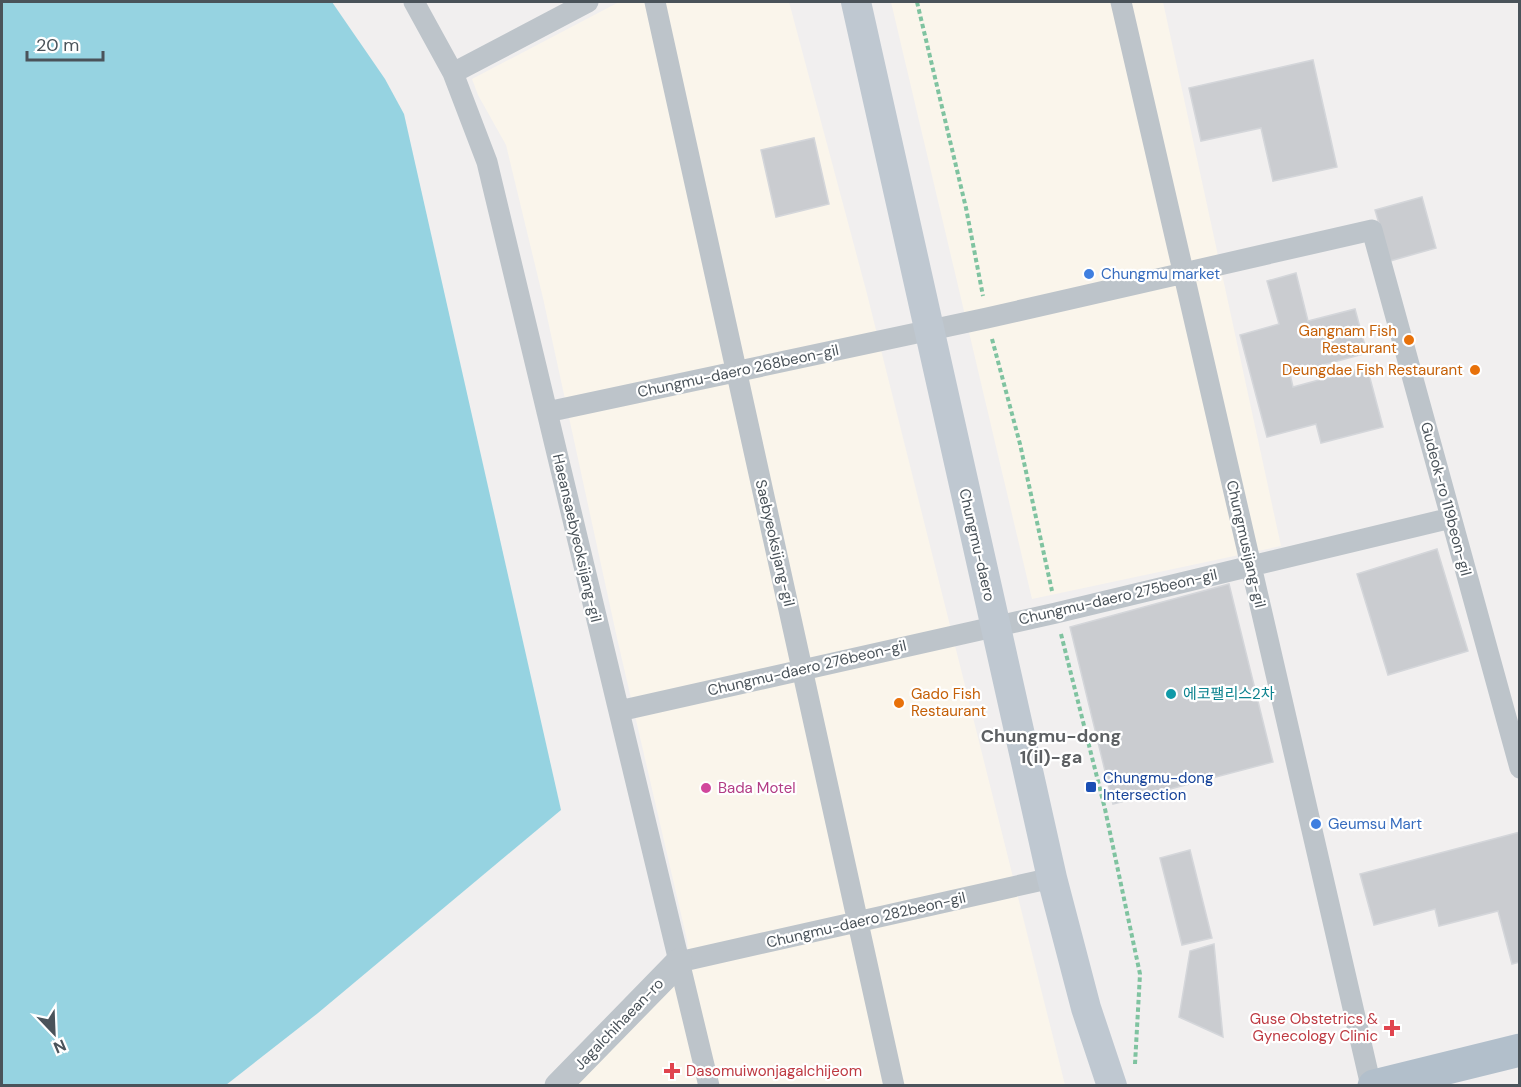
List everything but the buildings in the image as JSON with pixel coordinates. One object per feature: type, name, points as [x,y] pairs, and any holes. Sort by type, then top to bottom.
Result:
[{"type":"main road","name":"Chungmu-daero","points":[[856,2],[1052,878],[1086,1008],[1125,1082]]},
{"type":"main road","points":[[1373,1086],[1520,1050]]},
{"type":"street","name":"Haeansaebyeoksijang-gil","points":[[414,2],[453,73],[487,162],[709,1086]]},
{"type":"street","points":[[453,73],[588,2]]},
{"type":"street","name":"Saebyeoksijang-gil","points":[[655,2],[894,1086]]},
{"type":"street","name":"Chungmusijang-gil","points":[[1121,2],[1373,1086]]},
{"type":"street","name":"Chungmu-daero 268beon-gil","points":[[547,412],[987,318],[1372,230]]},
{"type":"street","name":"Gudeok-ro 119beon-gil","points":[[1372,230],[1520,768]]},
{"type":"street","name":"Chungmu-daero 275beon-gil","points":[[995,626],[1451,518]]},
{"type":"street","name":"Chungmu-daero 276beon-gil","points":[[619,711],[995,626]]},
{"type":"street","name":"Chungmu-daero 282beon-gil","points":[[679,962],[1052,878]]},
{"type":"street","name":"Jagalchihaean-ro","points":[[558,1086],[679,962]]},
{"type":"path","points":[[917,2],[966,207],[987,318],[1020,444],[1056,613],[1105,809],[1140,974],[1125,1082]]},
{"type":"shaded area","points":[[619,2],[789,2],[866,290],[1065,1085],[575,1085],[690,970],[687,940],[617,638],[543,298],[506,145],[478,95],[472,79]]},
{"type":"shaded area","name":"Chungmu market","points":[[891,2],[1163,2],[1281,546],[1032,599]]},
{"type":"water","points":[[2,2],[332,2],[385,79],[404,114],[561,810],[318,1013],[226,1085],[2,1085]]},
{"type":"place","name":"Chungmu market","points":[[1089,274]]},
{"type":"place","name":"Gangnam Fish Restaurant","points":[[1409,340]]},
{"type":"place","name":"Deungdae Fish Restaurant","points":[[1475,370]]},
{"type":"place","name":"에코팰리스2차","points":[[1171,694]]},
{"type":"place","name":"Gado Fish Restaurant","points":[[899,703]]},
{"type":"place","name":"Chungmu-dong Intersection","points":[[1091,787]]},
{"type":"place","name":"Bada Motel","points":[[706,788]]},
{"type":"place","name":"Geumsu Mart","points":[[1316,824]]},
{"type":"place","name":"Guse Obstetrics & Gynecology Clinic","points":[[1392,1028]]},
{"type":"place","name":"Dasomuiwonjagalchijeom","points":[[672,1071]]},
{"type":"district","name":"Chungmu-dong 1(il)-ga","points":[[1051,746]]}]
